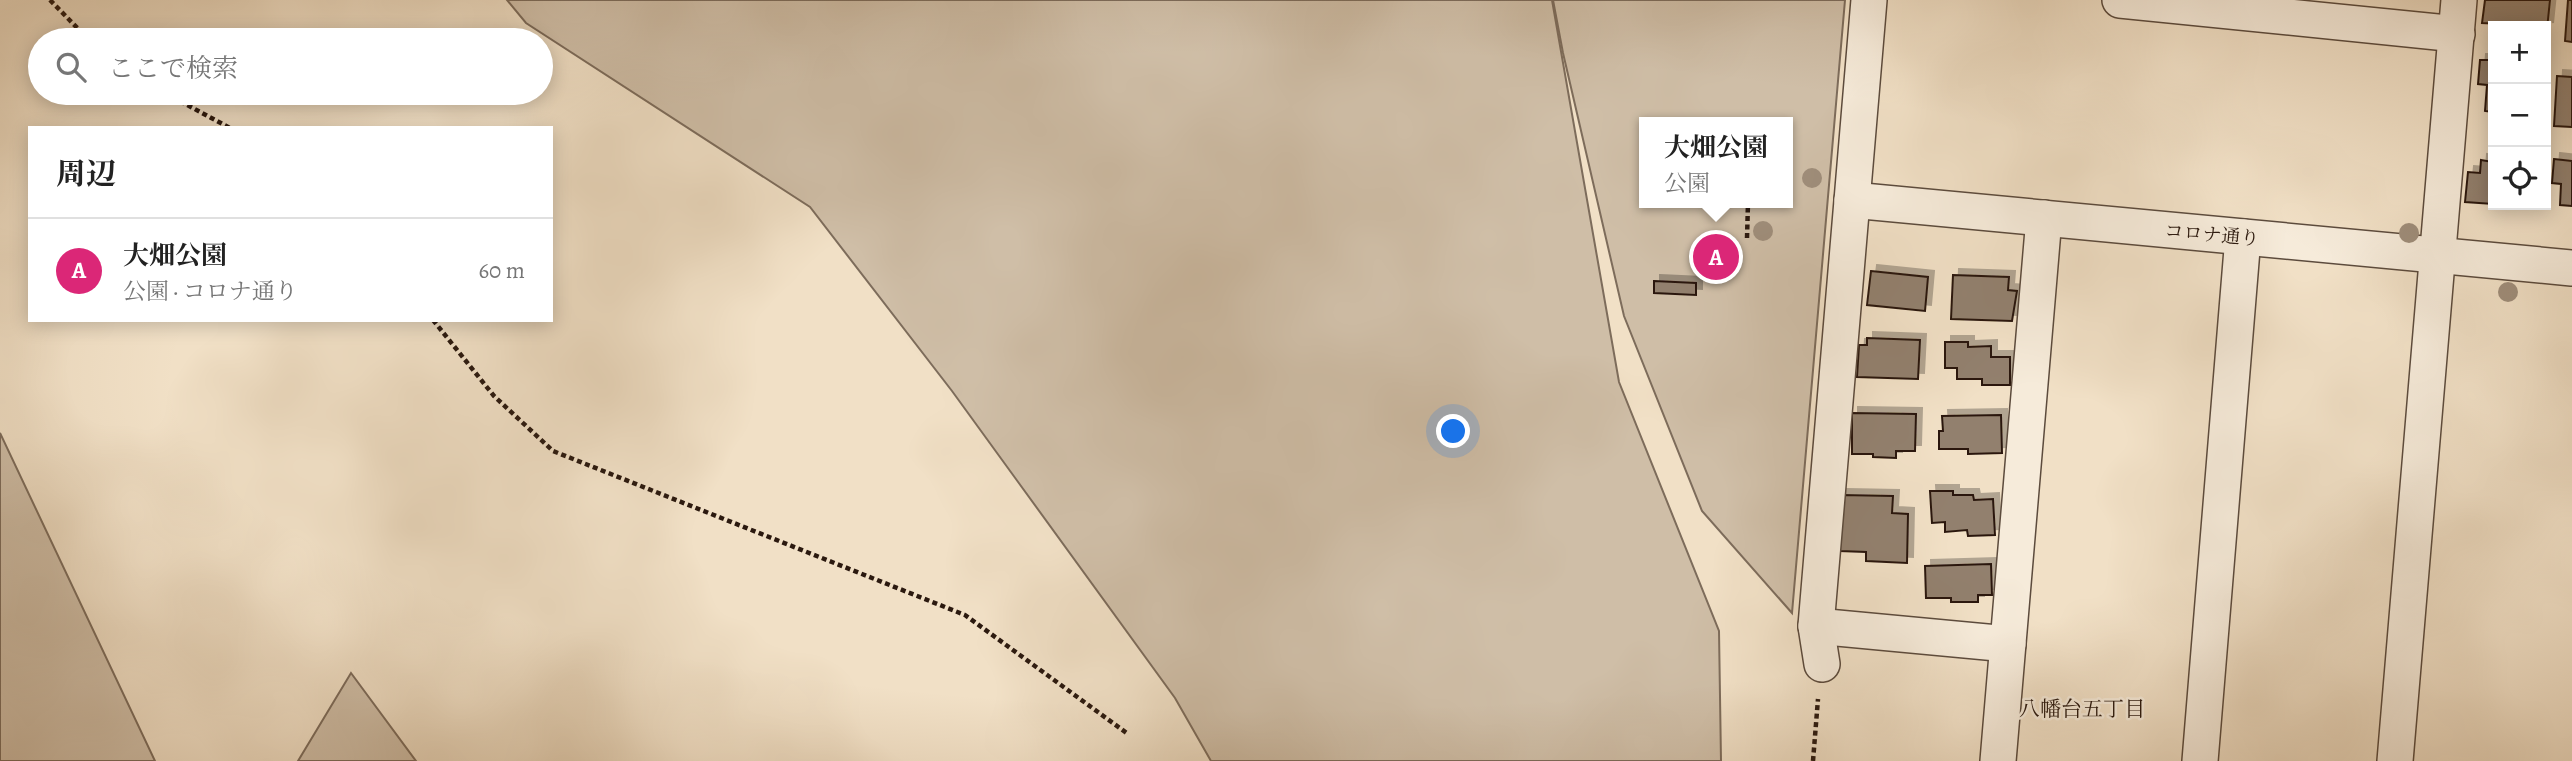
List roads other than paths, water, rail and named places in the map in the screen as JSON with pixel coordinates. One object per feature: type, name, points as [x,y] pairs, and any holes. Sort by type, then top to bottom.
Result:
[{"type":"street","points":[[1822,663],[1816,626],[1869,0]]},
{"type":"street","points":[[2120,0],[2457,34]]},
{"type":"street","points":[[2395,761],[2459,0]]},
{"type":"street","name":"コロナ通り","points":[[1852,200],[2572,268]]},
{"type":"street","points":[[1998,761],[2044,218]]},
{"type":"street","points":[[2200,761],[2243,237]]},
{"type":"street","points":[[1816,626],[2008,644]]},
{"type":"place","name":"大畑公園","points":[[1716,257]]},
{"type":"district","name":"八幡台五丁目","points":[[2082,709]]}]
